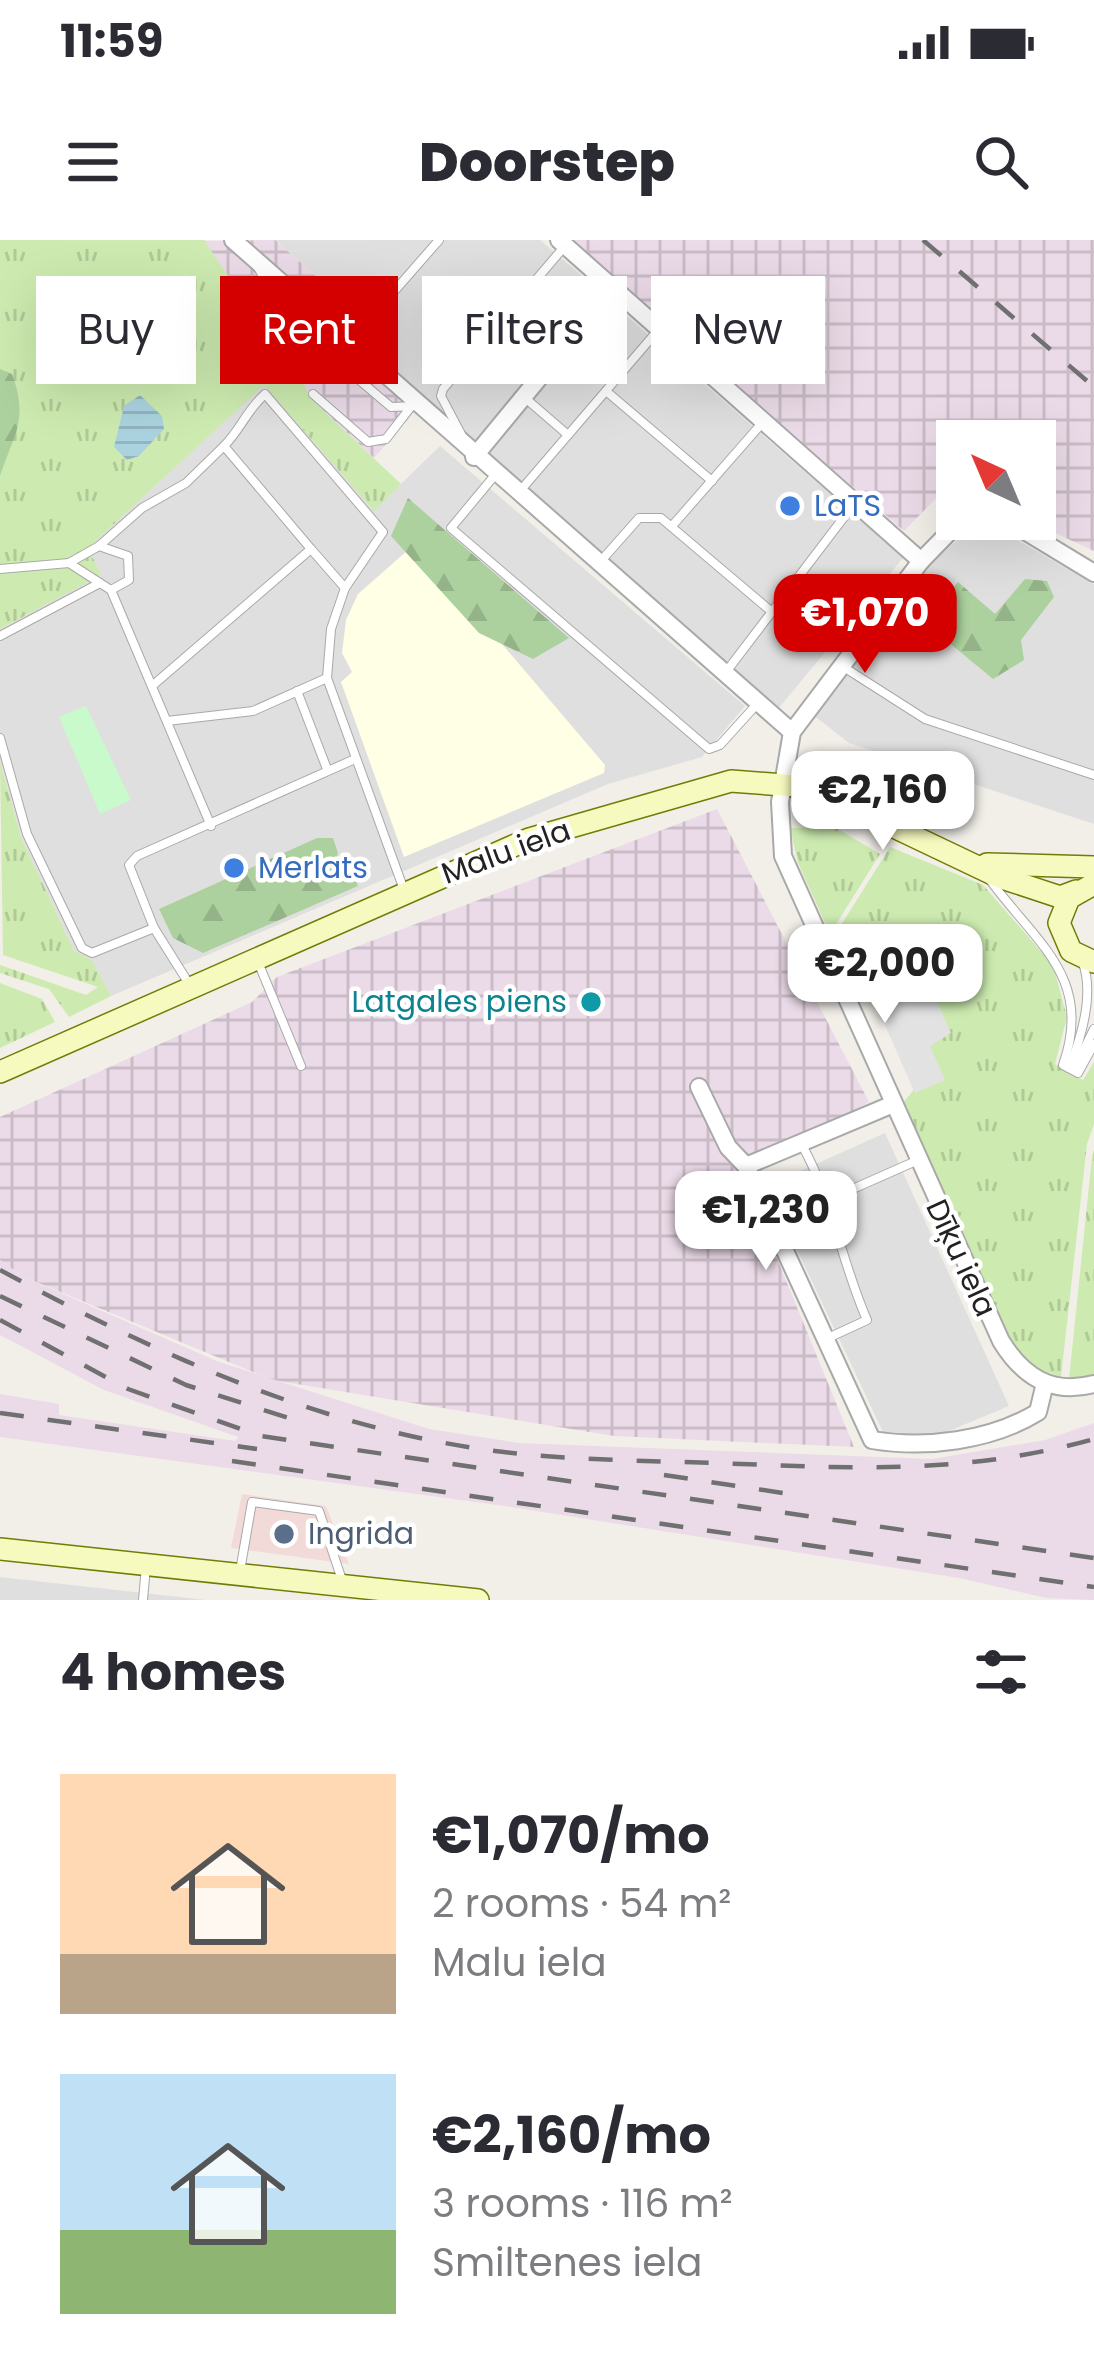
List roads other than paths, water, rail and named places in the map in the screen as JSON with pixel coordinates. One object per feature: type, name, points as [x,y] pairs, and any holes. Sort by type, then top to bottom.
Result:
[{"type":"street","points":[[233,240],[274,276]]},
{"type":"street","points":[[562,243],[601,276]]},
{"type":"street","points":[[627,299],[651,321]]},
{"type":"street","points":[[391,384],[792,732]]},
{"type":"street","points":[[474,457],[535,384]]},
{"type":"street","points":[[722,384],[920,561]]},
{"type":"street","points":[[941,540],[920,561],[792,732],[784,781],[810,787],[985,870],[1060,897],[1085,888]]},
{"type":"street","points":[[1040,540],[1094,573]]},
{"type":"street","name":"Malu iela","points":[[0,1072],[404,890],[530,839],[731,781],[784,781]]},
{"type":"street","name":"Dīķu iela","points":[[784,781],[783,856],[891,1105],[1000,1341],[1023,1370],[1046,1383]]},
{"type":"street","points":[[985,870],[1094,867]]},
{"type":"street","points":[[985,870],[1059,923]]},
{"type":"street","points":[[1085,888],[1064,905],[1059,923],[1064,943],[1086,960]]},
{"type":"street","points":[[700,1087],[728,1148],[746,1166],[872,1440],[910,1446],[1008,1427],[1038,1412],[1046,1383],[1064,1389],[1094,1384]]},
{"type":"street","points":[[746,1166],[891,1105]]},
{"type":"street","points":[[0,1549],[239,1574],[306,1590],[343,1585],[478,1600]]},
{"type":"lane","points":[[398,287],[437,241]]},
{"type":"lane","points":[[474,457],[441,396],[443,388],[562,243]]},
{"type":"lane","points":[[251,255],[285,317],[391,407],[414,406]]},
{"type":"lane","points":[[518,494],[651,338]]},
{"type":"lane","points":[[606,391],[712,481]]},
{"type":"lane","points":[[0,569],[69,563],[99,546],[142,508],[186,483],[224,446],[265,394],[383,532],[345,588],[331,629],[327,678],[404,890]]},
{"type":"lane","points":[[314,394],[368,442],[386,439],[414,406]]},
{"type":"lane","points":[[524,397],[568,435]]},
{"type":"lane","points":[[672,526],[764,421]]},
{"type":"lane","points":[[224,446],[345,588]]},
{"type":"lane","points":[[496,475],[451,528],[709,749],[720,745],[758,703]]},
{"type":"lane","points":[[726,672],[855,502]]},
{"type":"lane","points":[[599,564],[639,518],[649,514],[672,526],[772,612]]},
{"type":"lane","points":[[99,546],[128,556],[129,580],[111,590]]},
{"type":"lane","points":[[152,686],[311,549]]},
{"type":"lane","points":[[69,563],[111,590],[211,826]]},
{"type":"lane","points":[[0,635],[100,583]]},
{"type":"lane","points":[[841,665],[925,719],[1094,776]]},
{"type":"lane","points":[[167,721],[253,710],[327,678]]},
{"type":"lane","points":[[297,691],[327,770]]},
{"type":"lane","points":[[0,737],[27,834],[82,948],[92,953],[154,928]]},
{"type":"lane","points":[[191,987],[154,928],[129,866],[137,856],[355,758]]},
{"type":"lane","points":[[985,870],[1063,968],[1075,1018],[1064,1065],[1078,1072],[1094,1044]]},
{"type":"lane","points":[[256,957],[301,1066]]},
{"type":"lane","points":[[1071,1069],[1091,1006],[1092,980],[1086,960]]},
{"type":"lane","points":[[1071,1069],[1094,1029]]},
{"type":"lane","points":[[801,1143],[830,1199],[842,1262],[872,1318],[826,1339]]},
{"type":"lane","points":[[830,1199],[916,1161]]},
{"type":"lane","points":[[239,1574],[253,1502],[319,1511],[343,1585]]},
{"type":"lane","points":[[143,1600],[146,1564]]},
{"type":"water","points":[[140,395],[162,416],[164,429],[139,456],[127,460],[114,447],[124,406]]},
{"type":"railway","points":[[923,240],[1094,387]]},
{"type":"railway","points":[[0,1270],[124,1333],[252,1388],[385,1430],[453,1444],[576,1458],[876,1467],[1005,1458],[1094,1439]]},
{"type":"railway","points":[[0,1296],[186,1385],[298,1421]]},
{"type":"railway","points":[[0,1320],[128,1389],[261,1436],[1094,1558]]},
{"type":"railway","points":[[0,1413],[257,1449]]},
{"type":"railway","points":[[232,1461],[1094,1587]]},
{"type":"railway","points":[[664,1475],[783,1493]]},
{"type":"place","name":"LaTS","points":[[790,506]]},
{"type":"place","name":"Merlats","points":[[234,868]]},
{"type":"place","name":"Latgales piens","points":[[591,1002]]},
{"type":"place","name":"Ingrida","points":[[284,1534]]}]
